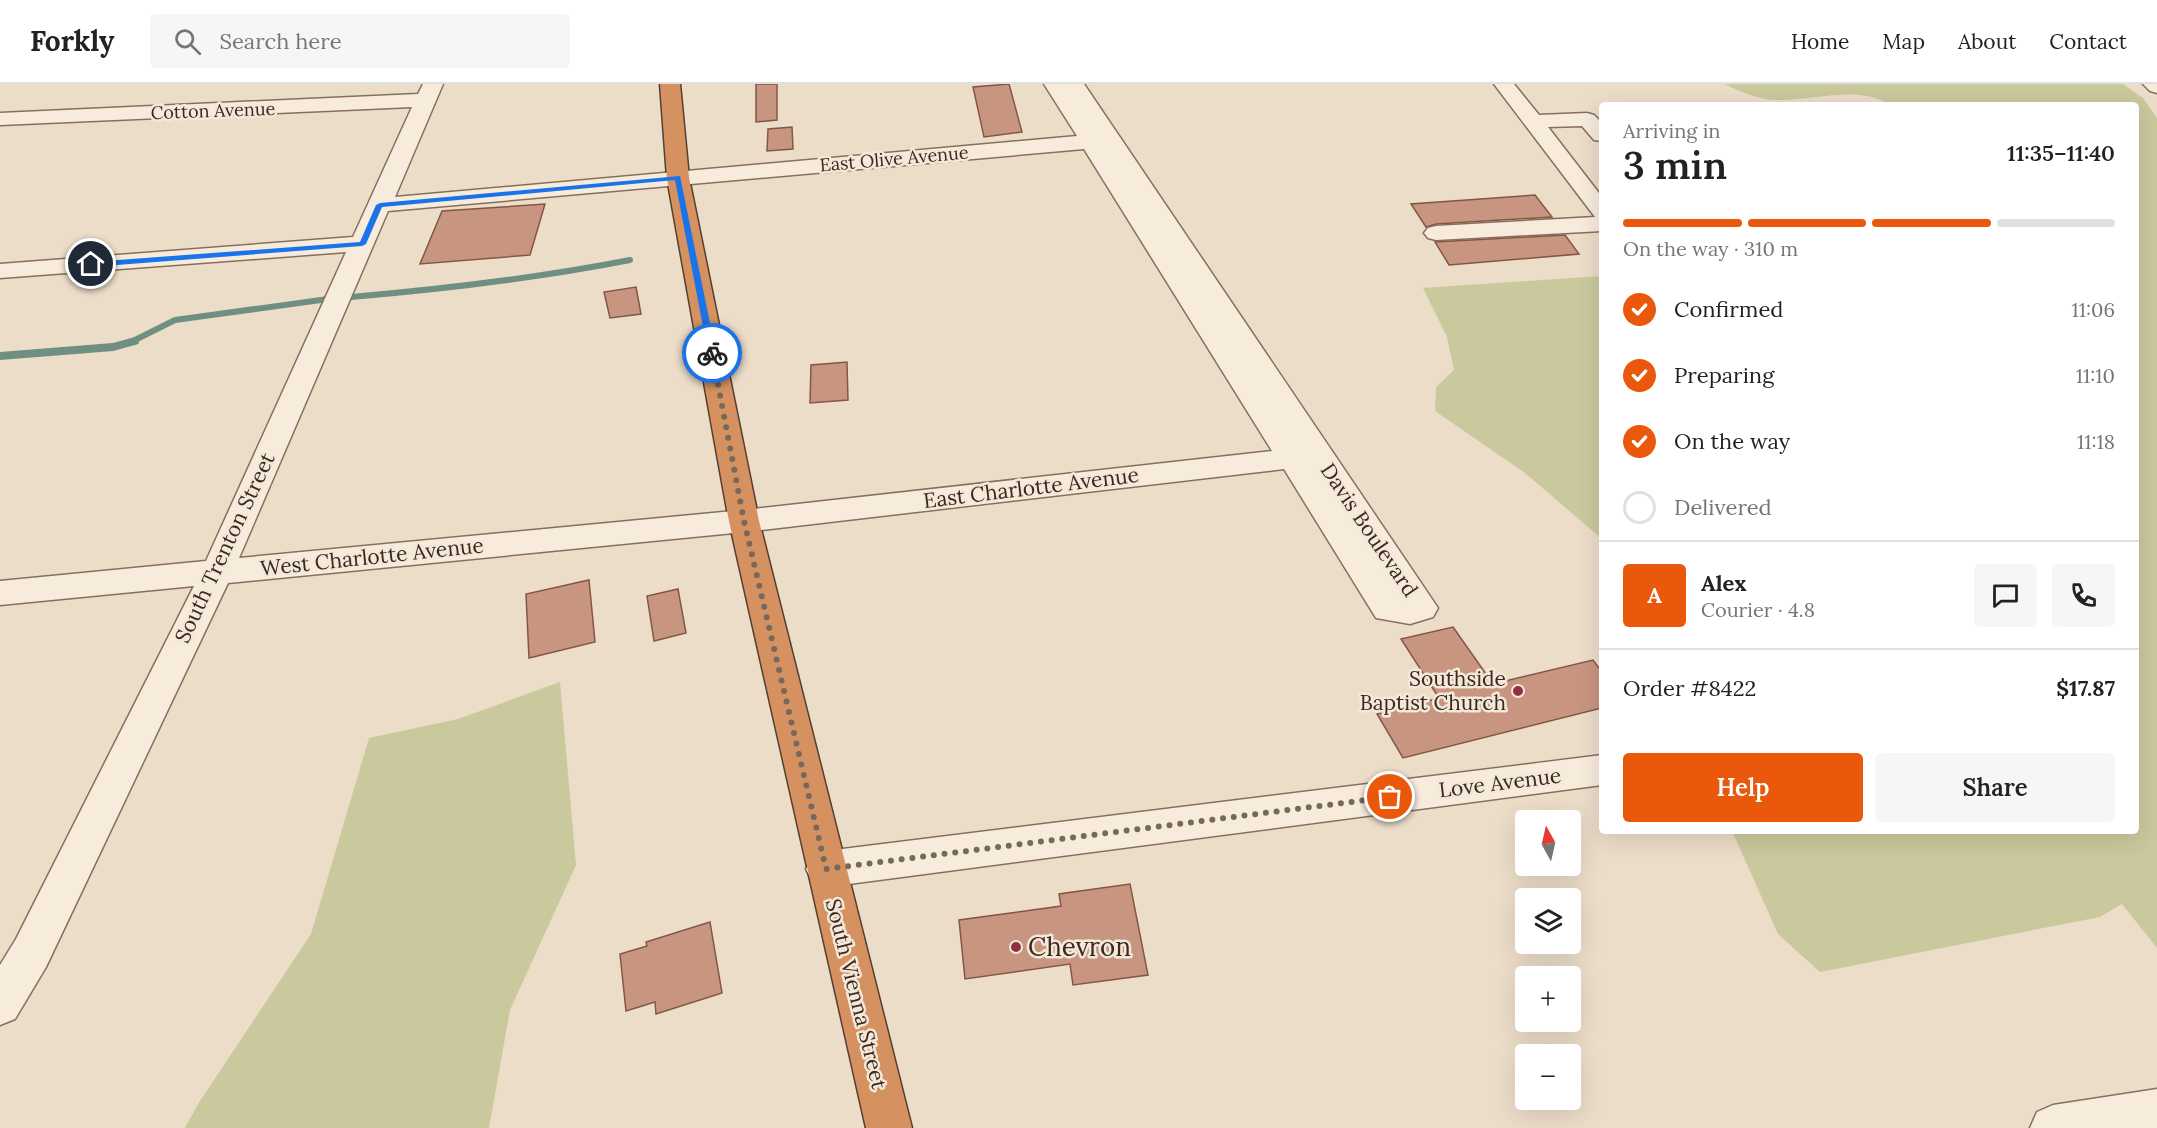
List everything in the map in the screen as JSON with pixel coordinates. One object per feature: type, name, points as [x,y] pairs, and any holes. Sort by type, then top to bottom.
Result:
[{"type":"highway","name":"South Vienna Street","points":[[670,84],[678,178],[744,521],[889,1128]]},
{"type":"street","name":"Davis Boulevard","points":[[1054,84],[1101,141],[1305,457],[1388,609],[1410,612],[1422,608],[1305,457]]},
{"type":"street","name":"Davis Boulevard","points":[[1074,84],[1101,141]]},
{"type":"street","points":[[1504,84],[1599,208]]},
{"type":"street","points":[[2153,84],[2157,87]]},
{"type":"street","name":"Cotton Avenue","points":[[3,122],[334,106],[429,92]]},
{"type":"street","name":"South Trenton Street","points":[[0,1004],[31,953],[217,572],[429,92]]},
{"type":"street","points":[[1532,122],[1587,119],[1599,132]]},
{"type":"street","name":"East Olive Avenue","points":[[380,205],[1101,141]]},
{"type":"street","points":[[1436,233],[1599,224]]},
{"type":"street","points":[[0,271],[362,244]]},
{"type":"street","name":"East Charlotte Avenue","points":[[744,521],[1305,457]]},
{"type":"street","name":"West Charlotte Avenue","points":[[0,593],[744,521]]},
{"type":"street","name":"Love Avenue","points":[[826,869],[1599,770]]},
{"type":"street","points":[[2053,1128],[2157,1113]]},
{"type":"green space","points":[[1724,84],[2123,84],[2143,98],[2157,118],[2157,948],[2122,904],[2100,917],[1820,972],[1778,934],[1733,834],[2139,834],[2139,102],[1884,102],[1865,96],[1852,95],[1774,100]]},
{"type":"green space","points":[[1599,276],[1599,536],[1525,473],[1435,411],[1436,387],[1454,370],[1447,337],[1423,288]]},
{"type":"green space","points":[[560,682],[576,865],[510,1010],[489,1128],[185,1128],[198,1104],[311,934],[369,738],[458,719]]},
{"type":"building","points":[[756,84],[777,84],[777,120],[756,122]]},
{"type":"building","points":[[1009,84],[1022,132],[984,137],[973,87]]},
{"type":"building","points":[[792,127],[793,149],[767,151],[768,129]]},
{"type":"building","points":[[1535,195],[1552,217],[1436,224],[1426,227],[1411,204]]},
{"type":"building","points":[[545,204],[530,255],[420,264],[442,211]]},
{"type":"building","points":[[1565,235],[1579,254],[1449,265],[1435,242]]},
{"type":"building","points":[[636,287],[641,314],[610,318],[604,292]]},
{"type":"building","points":[[847,362],[848,400],[810,403],[811,365]]},
{"type":"building","points":[[589,580],[595,642],[529,658],[526,594]]},
{"type":"building","points":[[678,589],[686,633],[654,641],[647,596]]},
{"type":"building","name":"Southside Baptist Church","points":[[1453,627],[1493,684],[1593,660],[1599,668],[1599,709],[1403,758],[1377,714],[1439,698],[1401,639]]},
{"type":"building","points":[[1130,884],[1148,975],[1073,985],[1070,964],[965,979],[959,920],[1061,906],[1059,894]]},
{"type":"building","points":[[710,922],[722,993],[656,1014],[655,1002],[626,1011],[620,954],[647,946],[646,942]]},
{"type":"waterway","points":[[351,297],[491,282],[630,260]]},
{"type":"waterway","points":[[131,342],[175,320],[328,299]]},
{"type":"waterway","points":[[0,356],[113,347],[135,341]]},
{"type":"way so far","points":[[712,353],[744,521],[826,869],[1390,797]]},
{"type":"place","name":"Southside Baptist Church","points":[[1518,691]]},
{"type":"place","name":"Chevron","points":[[1016,947]]},
{"type":"route","points":[[91,264],[362,244],[380,205],[678,178],[712,353]]}]
